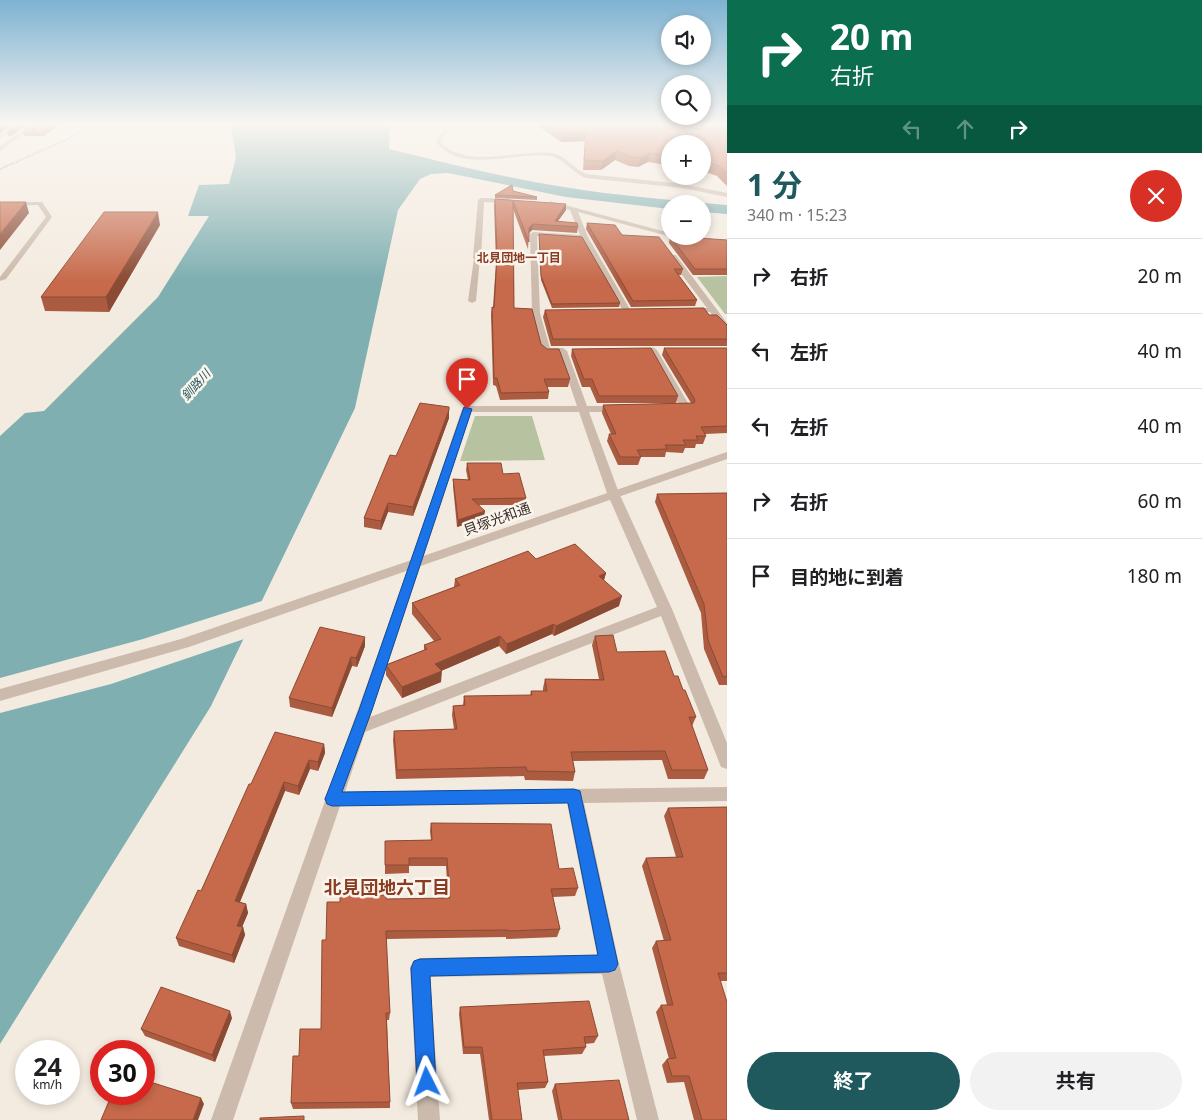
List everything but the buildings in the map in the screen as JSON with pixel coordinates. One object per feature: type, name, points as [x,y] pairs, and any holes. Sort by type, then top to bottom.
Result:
[{"type":"street","points":[[477,258],[481,200],[519,202]]},
{"type":"street","points":[[538,202],[562,205],[661,234]]},
{"type":"street","points":[[573,209],[584,236],[623,311],[637,311]]},
{"type":"street","points":[[655,233],[661,241]]},
{"type":"street","points":[[584,236],[532,234],[546,351],[567,351],[583,409],[614,493],[665,609],[727,762]]},
{"type":"street","points":[[711,240],[727,242]]},
{"type":"street","points":[[667,248],[727,329]]},
{"type":"street","points":[[675,310],[713,310]]},
{"type":"street","points":[[653,350],[686,408],[667,408]]},
{"type":"street","points":[[222,1120],[332,799],[359,728],[416,564],[467,409],[630,409]]},
{"type":"street","name":"貝塚光和通","points":[[0,695],[184,643],[278,612],[727,455]]},
{"type":"street","points":[[359,728],[665,609]]},
{"type":"street","points":[[332,799],[727,794]]},
{"type":"street","points":[[574,796],[609,964],[648,1120]]},
{"type":"street","points":[[429,1120],[420,968],[609,964]]},
{"type":"lane","points":[[589,176],[682,186],[727,195]]},
{"type":"lane","points":[[0,204],[40,203],[49,217],[4,278],[0,279]]},
{"type":"lane","points":[[472,301],[477,258]]},
{"type":"green space","points":[[727,276],[727,314],[725,314],[697,277]]},
{"type":"green space","points":[[475,416],[532,416],[545,460],[460,461]]},
{"type":"water","name":"釧路川","points":[[231,176],[426,176],[420,179],[398,210],[355,408],[211,706],[0,1044],[0,436],[25,413],[44,411],[158,297],[209,216],[188,216],[199,185],[229,184]]},
{"type":"water","points":[[464,176],[507,176],[584,190],[661,199],[661,208],[566,197]]},
{"type":"water","points":[[711,203],[727,205],[727,214],[711,213]]},
{"type":"pier","points":[[265,600],[247,638],[111,684],[0,713],[0,678],[143,639]]},
{"type":"district","name":"北見団地一丁目","points":[[519,258]]},
{"type":"district","name":"北見団地六丁目","points":[[387,888]]},
{"type":"route","points":[[427,1082],[420,968],[609,964],[574,796],[332,799],[416,564],[467,409]]}]
